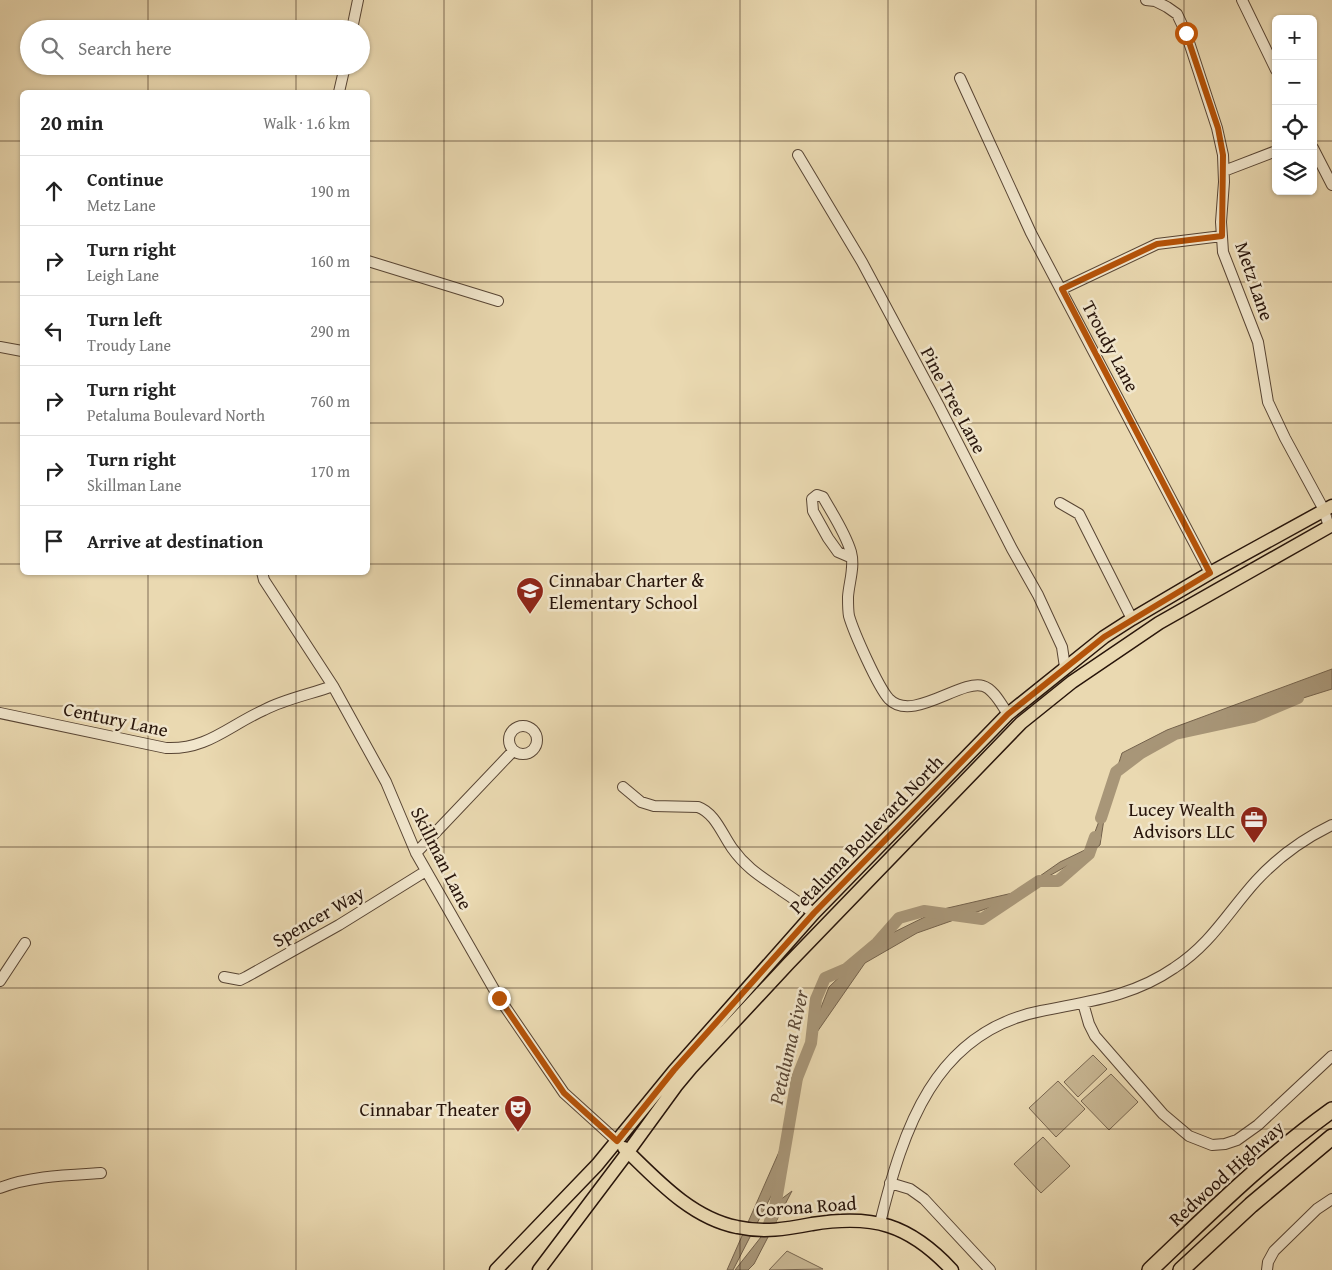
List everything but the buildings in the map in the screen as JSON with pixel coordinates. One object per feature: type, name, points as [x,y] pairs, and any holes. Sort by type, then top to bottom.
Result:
[{"type":"highway","name":"Redwood Highway","points":[[1150,1270],[1223,1200],[1308,1127],[1332,1110]]},
{"type":"highway","points":[[1182,1270],[1251,1204],[1332,1136]]},
{"type":"main road","name":"Petaluma Boulevard North","points":[[496,1270],[597,1165],[674,1070],[814,913],[1008,714],[1104,637],[1210,573],[1328,508]]},
{"type":"main road","name":"Petaluma Boulevard North","points":[[539,1270],[676,1086],[718,1038],[1020,723],[1072,682],[1159,623],[1330,526]]},
{"type":"main road","name":"Corona Road","points":[[617,1141],[641,1166],[677,1198],[715,1220],[735,1227],[767,1231],[846,1220],[880,1224],[905,1231],[916,1238],[952,1270]]},
{"type":"street","points":[[354,20],[358,0]]},
{"type":"street","name":"Metz Lane","points":[[1146,0],[1155,1],[1177,14],[1186,33],[1218,128],[1223,155],[1223,252],[1258,342],[1268,402],[1285,438],[1328,508],[1330,526]]},
{"type":"street","points":[[1242,0],[1272,62]]},
{"type":"street","points":[[339,90],[343,75]]},
{"type":"street","name":"Troudy Lane","points":[[960,78],[1031,233],[1210,573]]},
{"type":"street","points":[[1314,150],[1332,185]]},
{"type":"street","points":[[1224,171],[1272,152]]},
{"type":"street","name":"Pine Tree Lane","points":[[798,155],[862,262],[1038,595],[1062,646],[1065,667]]},
{"type":"street","points":[[1062,289],[1157,244],[1222,236]]},
{"type":"street","points":[[370,262],[498,301]]},
{"type":"street","points":[[0,347],[20,351]]},
{"type":"street","points":[[852,558],[838,552],[819,523],[813,511],[812,499],[817,495],[823,497],[846,538],[852,558],[852,573],[848,597],[849,615],[880,684],[890,700],[899,704],[916,706],[977,685],[984,686],[990,690],[1008,714]]},
{"type":"street","points":[[1060,503],[1079,514],[1132,619]]},
{"type":"street","name":"Skillman Lane","points":[[263,575],[264,580],[333,686],[386,782],[416,853],[499,998],[564,1093],[617,1141]]},
{"type":"street","name":"Century Lane","points":[[0,713],[166,748],[183,749],[204,743],[265,709],[333,686]]},
{"type":"street","points":[[416,853],[513,751]]},
{"type":"street","points":[[623,787],[641,802],[654,806],[698,806],[704,809],[711,815],[732,849],[759,877],[814,913]]},
{"type":"street","points":[[880,1224],[897,1157],[915,1113],[939,1076],[960,1052],[982,1035],[1011,1020],[1040,1011],[1105,999],[1130,991],[1160,977],[1188,958],[1211,937],[1255,882],[1281,856],[1311,835],[1332,825]]},
{"type":"street","name":"Spencer Way","points":[[224,977],[240,980],[340,925],[426,871]]},
{"type":"street","points":[[0,981],[25,943]]},
{"type":"street","points":[[1083,1003],[1089,1024],[1095,1036],[1163,1114],[1188,1136],[1212,1145],[1225,1144],[1237,1140],[1258,1125],[1332,1056]]},
{"type":"street","points":[[0,1188],[54,1177],[101,1173]]},
{"type":"street","points":[[890,1183],[910,1189],[924,1199],[990,1270]]},
{"type":"street","points":[[1268,1270],[1268,1262],[1274,1251],[1317,1209],[1332,1200]]},
{"type":"shaded area","points":[[1332,669],[1332,689],[1198,731],[1158,740],[1125,760],[1104,819],[1100,845],[1049,876],[1028,894],[917,933],[865,963],[815,1035],[800,1086],[784,1171],[733,1270],[727,1270],[786,1136],[805,1048],[829,987],[878,940],[939,910],[1017,892],[1060,862],[1089,848],[1122,753],[1167,730]]},
{"type":"shaded area","points":[[1093,1055],[1107,1069],[1078,1097],[1064,1082]]},
{"type":"shaded area","points":[[1111,1074],[1138,1102],[1109,1130],[1081,1101]]},
{"type":"shaded area","points":[[1058,1081],[1085,1109],[1056,1137],[1029,1108]]},
{"type":"shaded area","points":[[1043,1137],[1070,1166],[1041,1193],[1014,1164]]},
{"type":"shaded area","points":[[792,1191],[754,1264],[748,1270],[735,1270],[761,1237],[780,1200]]},
{"type":"shaded area","points":[[787,1251],[823,1269],[769,1270]]},
{"type":"waterway","name":"Petaluma River","points":[[1101,818],[1116,772],[1141,753],[1175,734],[1253,717],[1298,698]]},
{"type":"waterway","name":"Petaluma River","points":[[767,1230],[775,1207],[797,1078],[811,1043],[816,999],[825,978],[846,969],[877,943],[899,918],[924,911],[982,919],[1039,881],[1058,881],[1089,854],[1095,837]]},
{"type":"place","name":"Cinnabar Charter & Elementary School","points":[[530,615]]},
{"type":"place","name":"Lucey Wealth Advisors LLC","points":[[1254,844]]},
{"type":"place","name":"Cinnabar Theater","points":[[518,1133]]},
{"type":"route","points":[[499,998],[564,1093],[617,1141],[674,1070],[814,913],[1008,714],[1104,637],[1210,573],[1062,289],[1157,244],[1222,236],[1223,155],[1218,128],[1186,33]]}]
